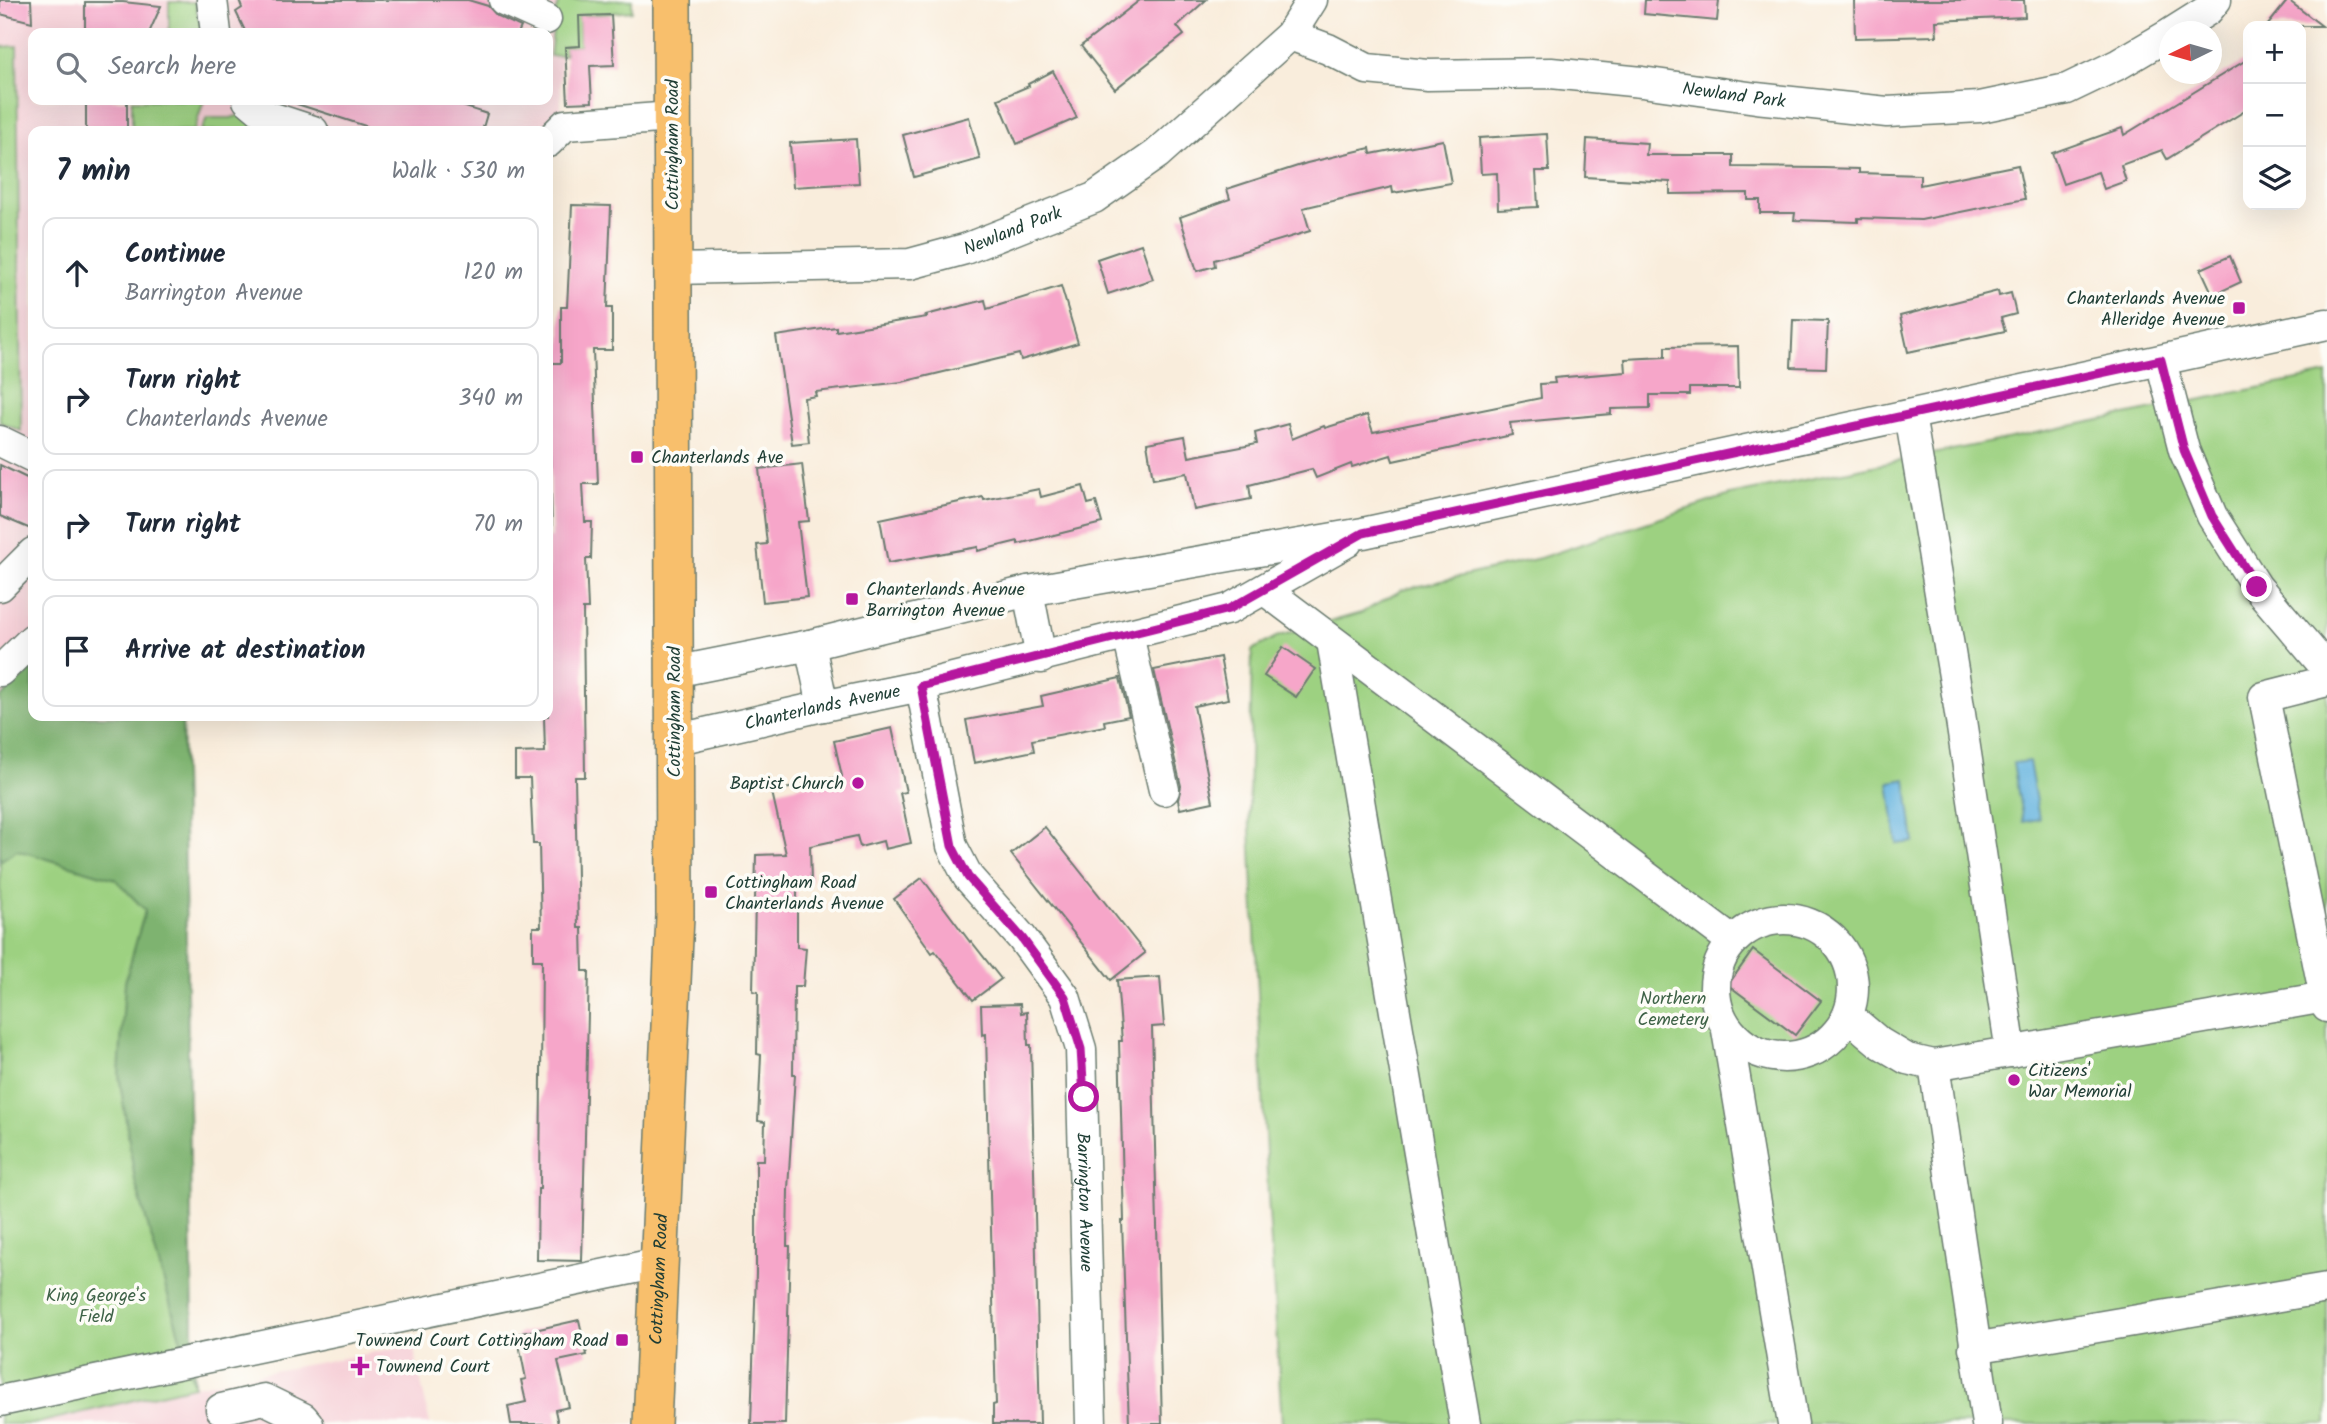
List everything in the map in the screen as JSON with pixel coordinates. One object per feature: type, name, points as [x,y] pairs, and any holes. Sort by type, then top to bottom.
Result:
[{"type":"main road","name":"Cottingham Road","points":[[652,1424],[675,916],[672,0]]},
{"type":"street","points":[[212,0],[215,28]]},
{"type":"street","points":[[503,0],[547,18]]},
{"type":"street","name":"Newland Park","points":[[673,269],[910,264],[965,249],[1094,198],[1157,154],[1290,35],[1312,0]]},
{"type":"street","name":"Newland Park","points":[[2190,21],[2208,10],[2216,0]]},
{"type":"street","name":"Newland Park","points":[[1290,35],[1328,49],[1367,69],[1429,75],[1551,74],[1642,82],[1756,99],[1887,113],[1980,107],[2067,89],[2119,64],[2159,40]]},
{"type":"street","points":[[254,105],[267,116],[298,126]]},
{"type":"street","points":[[553,137],[565,125],[672,117]]},
{"type":"street","name":"Chanterlands Avenue","points":[[674,672],[810,645],[1028,591],[1363,533],[2327,324]]},
{"type":"street","points":[[2161,360],[2184,450],[2212,516],[2257,587],[2327,669]]},
{"type":"street","points":[[1910,415],[1957,694],[2011,1052]]},
{"type":"street","points":[[0,441],[28,455]]},
{"type":"street","name":"Chanterlands Avenue","points":[[674,740],[1041,658],[1229,609],[1363,533]]},
{"type":"street","points":[[0,586],[28,558]]},
{"type":"street","points":[[1265,590],[1732,941]]},
{"type":"street","points":[[1028,591],[1041,658]]},
{"type":"street","points":[[1128,635],[1164,790]]},
{"type":"street","points":[[1332,641],[1465,1424]]},
{"type":"street","points":[[0,671],[28,644]]},
{"type":"street","points":[[810,645],[823,706]]},
{"type":"street","points":[[1848,1016],[1880,1043],[1907,1059],[1934,1065],[2326,1002],[2264,698],[2327,681]]},
{"type":"street","name":"Barrington Avenue","points":[[921,686],[952,846],[968,877],[1022,938],[1065,997],[1081,1049],[1091,1424]]},
{"type":"street","points":[[1727,1030],[1744,1046],[1772,1058],[1801,1057],[1832,1040],[1848,1016],[1853,981],[1847,958],[1832,938],[1808,923],[1778,919],[1751,926],[1732,941],[1717,965],[1714,990],[1727,1030],[1793,1424]]},
{"type":"street","points":[[1934,1065],[1987,1424]]},
{"type":"street","points":[[0,1401],[659,1262]]},
{"type":"street","points":[[1974,1348],[2327,1288]]},
{"type":"street","points":[[221,1409],[264,1399],[303,1418],[308,1424]]},
{"type":"shaded area","points":[[0,0],[616,0],[560,5],[561,137],[553,133],[553,126],[28,126],[28,673],[0,698]]},
{"type":"shaded area","name":"Townend Court","points":[[413,1345],[430,1424],[33,1424],[194,1386]]},
{"type":"green space","points":[[560,0],[632,0],[632,11],[579,16],[580,46],[565,47],[565,55],[553,56],[555,13]]},
{"type":"green space","points":[[169,2],[195,2],[201,28],[169,28]]},
{"type":"green space","points":[[17,46],[21,431],[0,422],[0,47]]},
{"type":"green space","points":[[132,105],[202,105],[196,126],[132,126]]},
{"type":"green space","points":[[243,114],[258,126],[203,126],[207,118],[231,118]]},
{"type":"green space","name":"Northern Cemetery","points":[[2327,374],[2327,1424],[1282,1424],[1249,809],[1252,650],[1276,637],[1361,613],[1402,590],[1540,558],[1730,495]]},
{"type":"green space","name":"King George's Field","points":[[28,673],[28,721],[182,721],[194,1386],[33,1424],[0,1424],[0,698]]},
{"type":"green space","points":[[28,673],[28,721],[182,721],[194,1386],[135,1181],[119,1075],[125,982],[145,910],[115,879],[17,850],[0,861],[0,698]]},
{"type":"water","points":[[2029,761],[2039,819],[2023,822],[2013,763]]},
{"type":"water","points":[[1906,779],[1914,842],[1897,844],[1889,782]]},
{"type":"building","points":[[0,0],[31,0],[32,22],[0,14]]},
{"type":"building","points":[[239,0],[468,0],[488,6],[497,16],[521,27],[244,28],[236,12],[242,8]]},
{"type":"building","points":[[1140,0],[1206,0],[1177,26],[1184,35],[1115,89],[1081,46]]},
{"type":"building","points":[[1645,0],[1719,0],[1717,21],[1644,14]]},
{"type":"building","points":[[1854,0],[2024,0],[2025,17],[1936,21],[1937,36],[1855,38]]},
{"type":"building","points":[[2288,0],[2322,26],[2306,26],[2306,21],[2271,21]]},
{"type":"building","points":[[85,2],[161,6],[151,28],[85,28]]},
{"type":"building","points":[[611,15],[614,65],[590,66],[592,102],[568,103],[565,47],[580,46],[579,16]]},
{"type":"building","points":[[2243,62],[2243,112],[2167,159],[2162,150],[2121,165],[2126,181],[2104,189],[2098,172],[2063,184],[2052,153],[2122,128],[2124,135],[2207,84],[2222,84],[2222,75]]},
{"type":"building","points":[[1053,71],[1077,118],[1017,144],[998,99],[1029,86],[1028,84]]},
{"type":"building","points":[[86,105],[127,105],[127,126],[86,126]]},
{"type":"building","points":[[300,105],[459,105],[487,114],[483,126],[365,126]]},
{"type":"building","points":[[969,117],[980,159],[914,177],[903,135]]},
{"type":"building","points":[[1547,134],[1549,171],[1536,171],[1538,207],[1498,209],[1497,173],[1481,174],[1479,138]]},
{"type":"building","points":[[856,139],[859,183],[793,187],[790,143]]},
{"type":"building","points":[[1587,139],[1647,143],[1646,155],[1733,155],[1733,167],[1859,169],[1859,173],[1920,175],[1920,185],[2018,165],[2025,199],[1921,220],[1794,220],[1795,213],[1760,213],[1760,200],[1748,200],[1748,193],[1670,194],[1670,182],[1585,177]]},
{"type":"building","points":[[1443,140],[1451,183],[1393,193],[1392,187],[1303,208],[1310,231],[1214,260],[1215,266],[1197,271],[1180,217],[1230,199],[1227,189],[1307,163],[1370,148],[1371,154]]},
{"type":"building","points":[[572,205],[611,206],[607,308],[612,308],[612,350],[593,350],[598,484],[583,484],[585,522],[592,522],[591,559],[586,559],[588,609],[583,609],[585,777],[575,777],[578,928],[582,928],[583,971],[589,971],[582,1261],[537,1260],[542,960],[533,960],[533,927],[541,927],[539,844],[533,844],[530,778],[515,778],[515,753],[545,752],[544,721],[553,721],[553,363],[561,363],[561,307],[567,307]]},
{"type":"building","points":[[1141,244],[1153,279],[1108,294],[1097,259]]},
{"type":"building","points":[[2230,256],[2241,282],[2213,295],[2201,269]]},
{"type":"building","points":[[1061,286],[1078,343],[1021,360],[1019,354],[902,382],[815,392],[816,396],[804,398],[809,442],[792,444],[776,336],[836,327],[836,331],[927,317],[926,315],[985,300],[987,309]]},
{"type":"building","points":[[1998,291],[1999,296],[2011,293],[2016,314],[2001,318],[2005,331],[1908,352],[1900,316]]},
{"type":"building","points":[[1793,320],[1828,321],[1826,368],[1791,367]]},
{"type":"building","points":[[1738,346],[1739,388],[1690,388],[1690,395],[1650,395],[1650,408],[1611,409],[1611,414],[1510,423],[1512,435],[1393,461],[1391,455],[1352,467],[1351,464],[1316,478],[1312,469],[1249,485],[1251,499],[1194,510],[1187,473],[1153,479],[1147,443],[1185,436],[1189,457],[1257,444],[1255,433],[1288,424],[1292,439],[1324,426],[1325,428],[1367,415],[1373,432],[1541,398],[1540,384],[1555,383],[1554,378],[1626,372],[1625,359],[1665,357],[1665,347]]},
{"type":"building","points":[[802,464],[809,521],[798,522],[807,597],[763,602],[757,545],[767,544],[759,469]]},
{"type":"building","points":[[0,465],[28,479],[28,528],[0,516]]},
{"type":"building","points":[[1083,486],[1088,504],[1096,502],[1102,523],[1018,544],[1018,541],[978,551],[978,547],[888,563],[880,519],[983,497],[984,500],[1039,489],[1041,497]]},
{"type":"building","points":[[1283,647],[1315,669],[1296,697],[1264,676]]},
{"type":"building","points":[[1220,657],[1228,699],[1194,706],[1213,802],[1180,809],[1178,800],[1181,786],[1154,670]]},
{"type":"building","points":[[1120,678],[1129,716],[1104,721],[1105,726],[1032,740],[1034,751],[974,763],[966,720],[1043,706],[1041,696]]},
{"type":"building","points":[[892,728],[906,792],[900,793],[911,843],[885,849],[883,841],[860,847],[857,836],[810,846],[811,882],[797,882],[797,947],[806,948],[803,986],[794,986],[795,1074],[788,1189],[787,1246],[790,1246],[785,1424],[751,1424],[756,1273],[756,1160],[764,1160],[765,1122],[758,1121],[761,1055],[757,1054],[758,992],[753,991],[756,855],[786,854],[772,792],[842,776],[834,741]]},
{"type":"building","points":[[1045,827],[1145,953],[1111,980],[1011,854]]},
{"type":"building","points":[[922,878],[1001,979],[973,1000],[935,951],[932,953],[894,899]]},
{"type":"building","points":[[1753,950],[1821,1001],[1795,1035],[1728,985]]},
{"type":"building","points":[[1160,977],[1164,1026],[1152,1027],[1162,1424],[1129,1424],[1122,1221],[1119,1041],[1122,1041],[1117,980]]},
{"type":"building","points":[[1020,1004],[1021,1013],[1027,1012],[1028,1045],[1031,1045],[1040,1424],[993,1424],[993,1405],[996,1404],[986,1034],[982,1035],[981,1005]]},
{"type":"building","points":[[579,1320],[587,1355],[558,1361],[569,1407],[555,1410],[558,1424],[511,1424],[508,1406],[526,1402],[521,1380],[526,1379],[517,1334]]},
{"type":"place","name":"Chanterlands Avenue Alleridge Avenue","points":[[2239,308]]},
{"type":"place","name":"Chanterlands Ave","points":[[637,457]]},
{"type":"place","name":"Chanterlands Avenue Barrington Avenue","points":[[852,599]]},
{"type":"place","name":"Baptist Church","points":[[858,783]]},
{"type":"place","name":"Cottingham Road Chanterlands Avenue","points":[[711,892]]},
{"type":"place","name":"Citizens' War Memorial","points":[[2014,1080]]},
{"type":"place","name":"Townend Court Cottingham Road","points":[[622,1340]]},
{"type":"place","name":"Townend Court","points":[[360,1366]]},
{"type":"route","points":[[1084,1097],[1081,1049],[1065,997],[1022,938],[968,877],[952,846],[921,686],[1229,609],[1363,533],[2161,360],[2184,450],[2212,516],[2257,587]]}]
